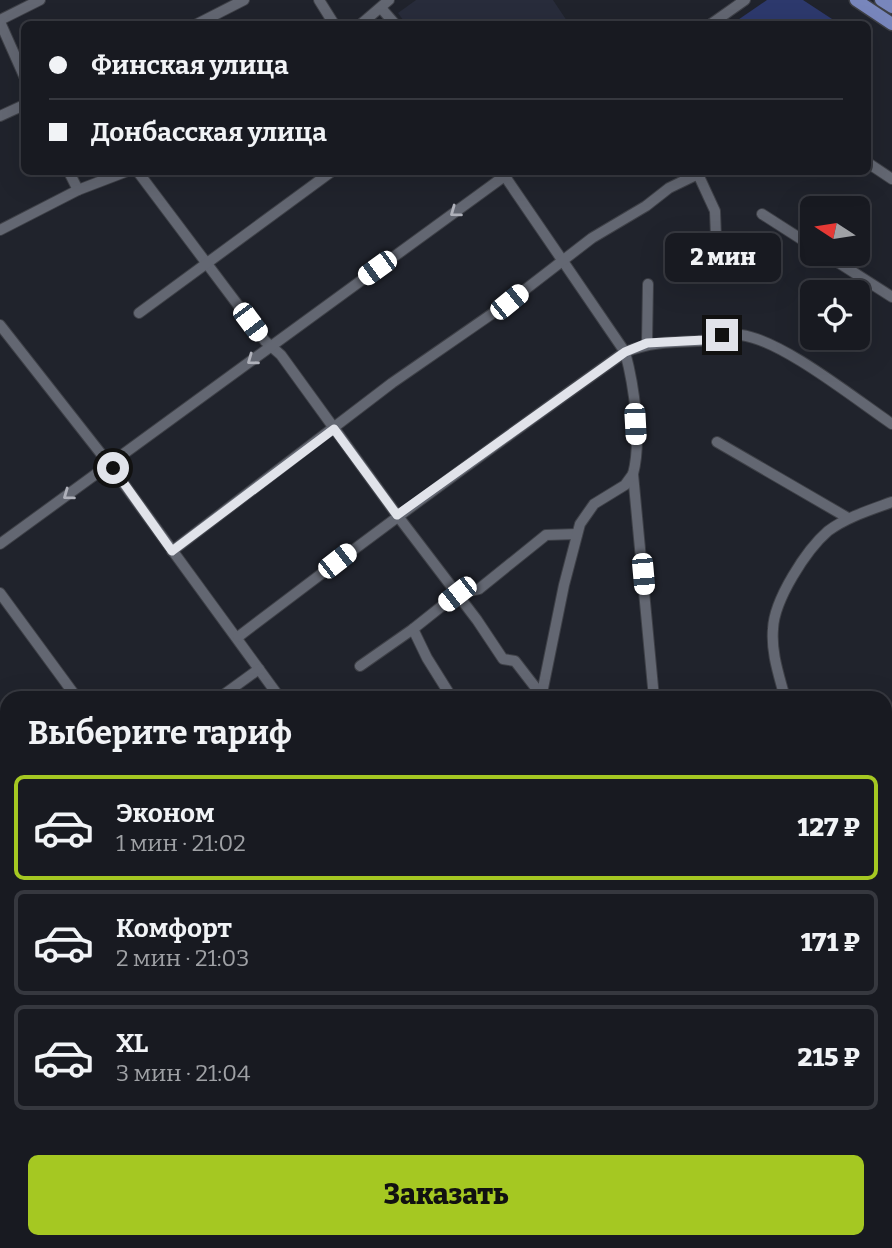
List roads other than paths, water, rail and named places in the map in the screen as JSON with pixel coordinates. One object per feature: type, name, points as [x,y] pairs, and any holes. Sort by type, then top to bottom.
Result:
[{"type":"main road","points":[[856,0],[892,24]]},
{"type":"main road","points":[[869,0],[892,15]]},
{"type":"main road","points":[[881,0],[892,7]]},
{"type":"street","points":[[21,69],[0,21],[40,0]]},
{"type":"street","points":[[203,21],[244,0]]},
{"type":"street","points":[[319,0],[332,21]]},
{"type":"street","points":[[365,21],[389,0]]},
{"type":"street","points":[[715,21],[745,0]]},
{"type":"street","points":[[381,8],[392,21]]},
{"type":"street","points":[[0,116],[21,106]]},
{"type":"street","points":[[871,165],[892,179]]},
{"type":"street","points":[[70,175],[78,190]]},
{"type":"street","points":[[0,230],[78,190],[117,175]]},
{"type":"street","points":[[140,175],[265,341],[281,355],[503,659],[515,661],[537,691]]},
{"type":"street","points":[[139,313],[327,175]]},
{"type":"street","points":[[0,544],[502,175]]},
{"type":"street","points":[[506,175],[625,352],[633,382],[636,445],[633,474],[653,691]]},
{"type":"street","points":[[172,551],[392,383],[565,261],[592,238],[693,175]]},
{"type":"street","points":[[698,175],[715,211],[716,237]]},
{"type":"street","points":[[762,214],[800,238]]},
{"type":"street","points":[[844,266],[892,297]]},
{"type":"street","points":[[647,343],[648,284]]},
{"type":"street","points":[[0,326],[109,464],[238,637],[275,691]]},
{"type":"street","points":[[238,637],[397,515],[625,352],[647,343],[704,340],[739,334],[755,338],[785,351],[892,424]]},
{"type":"street","points":[[717,442],[848,518]]},
{"type":"street","points":[[542,691],[577,534],[588,510],[625,485],[633,474]]},
{"type":"street","points":[[783,691],[773,654],[772,626],[779,603],[810,551],[828,532],[848,518],[892,502]]},
{"type":"street","points":[[360,666],[457,594],[479,589],[546,535],[577,534]]},
{"type":"street","points":[[0,593],[72,691]]},
{"type":"street","points":[[413,629],[448,691]]},
{"type":"street","points":[[228,691],[258,669]]}]
